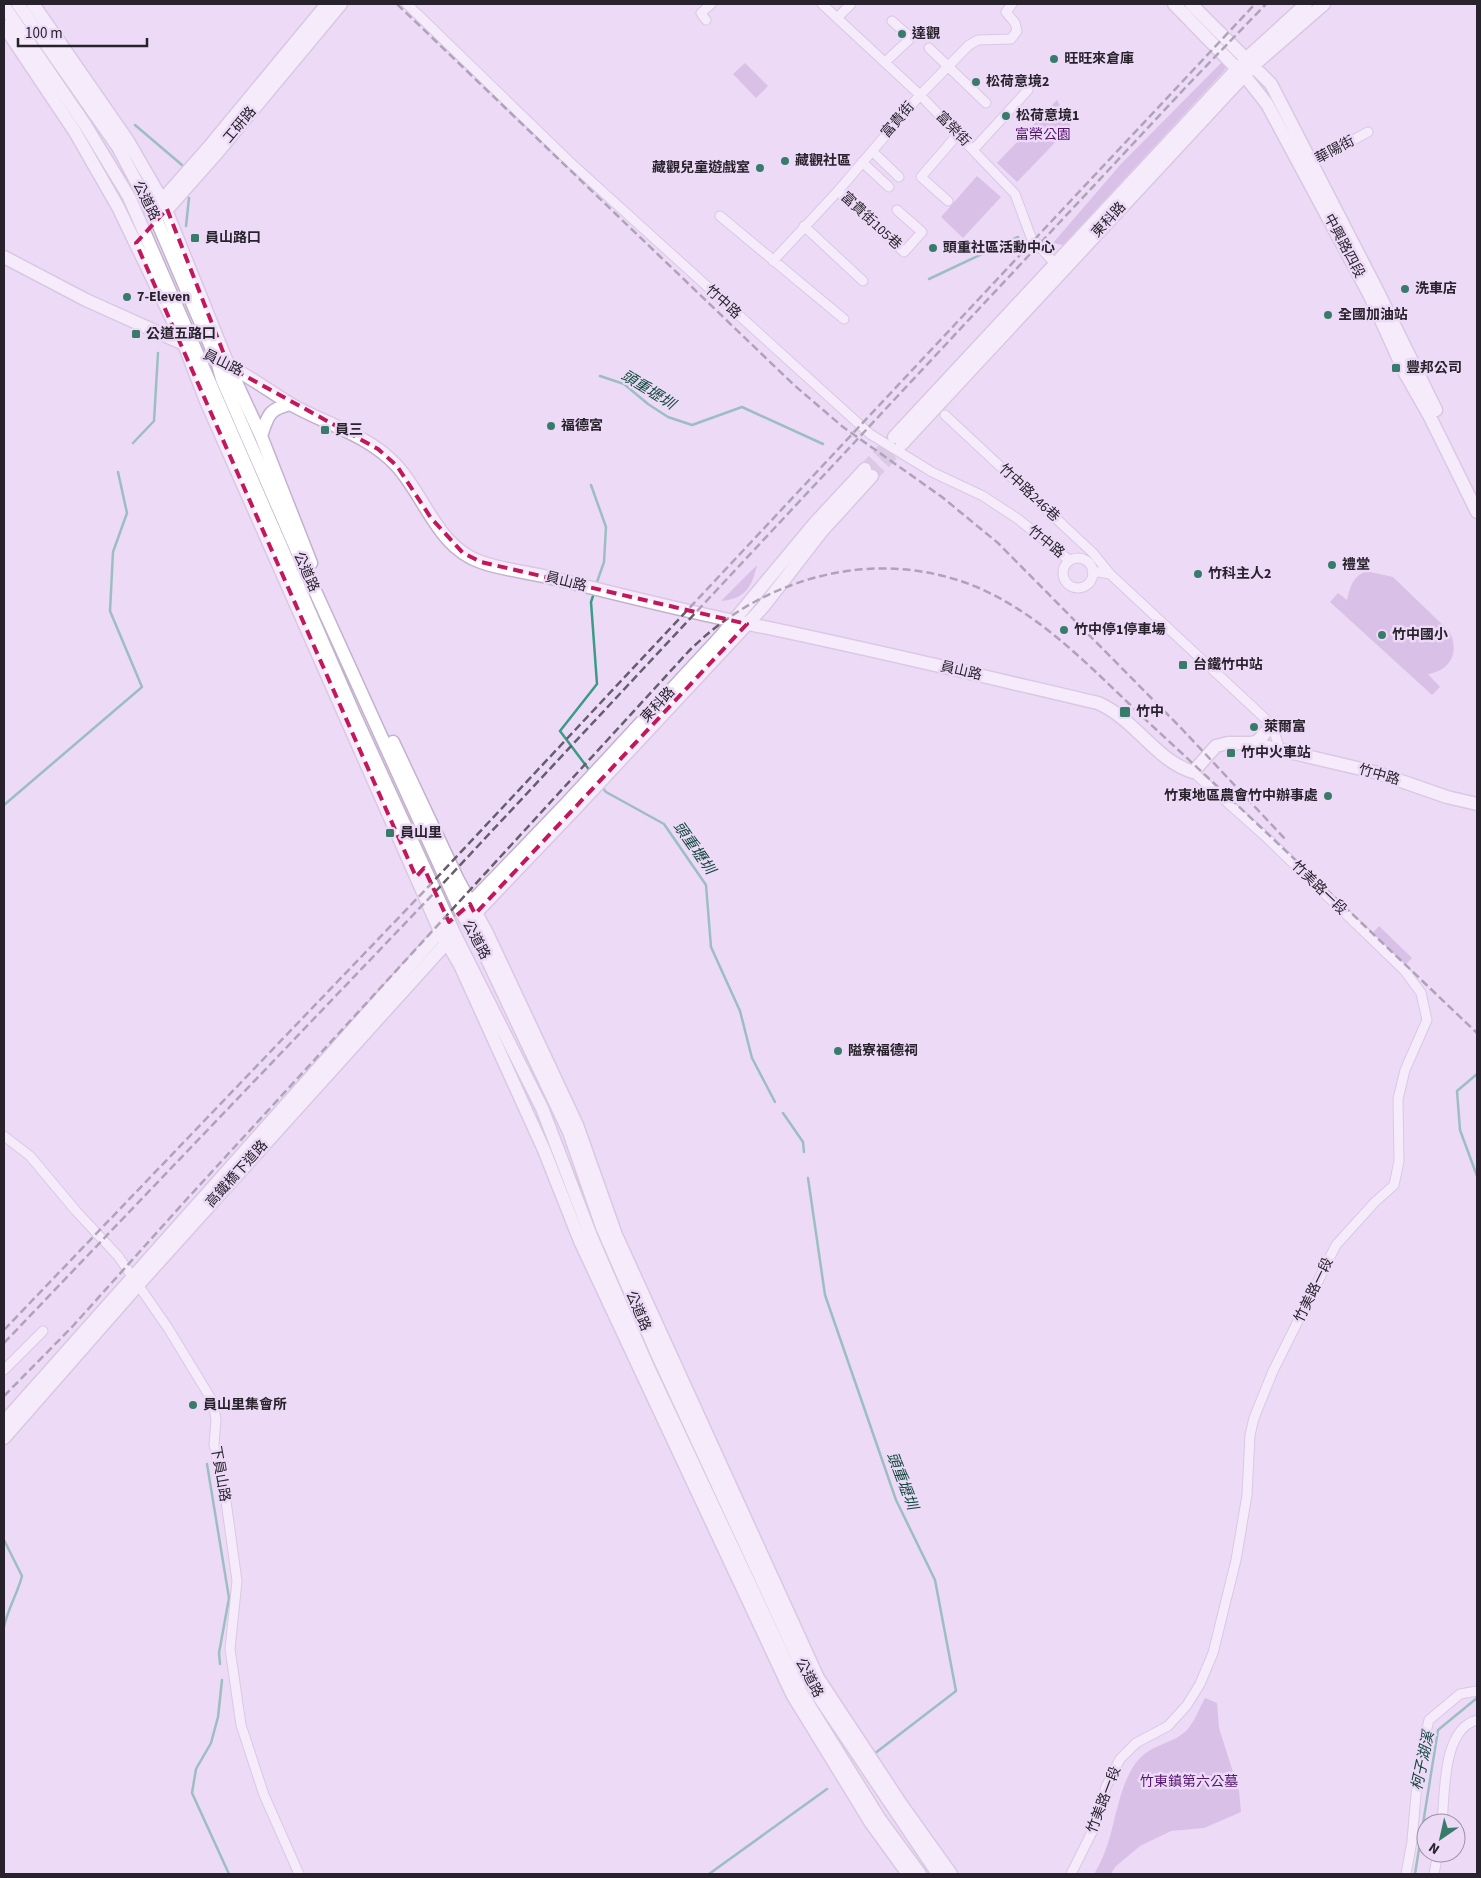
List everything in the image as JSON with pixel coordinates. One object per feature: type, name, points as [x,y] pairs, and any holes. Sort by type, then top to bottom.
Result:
[{"type":"street","name":"公道路","points":[[18,4],[118,147],[154,216],[217,361],[222,379],[569,1132],[602,1227],[658,1356],[809,1682],[938,1874]]},
{"type":"street","name":"公道路","points":[[33,4],[122,133],[164,205],[229,366],[261,436],[305,559]]},
{"type":"street","name":"工研路","points":[[164,205],[208,148],[327,4]]},
{"type":"street","name":"工研路","points":[[134,238],[341,4]]},
{"type":"street","name":"竹中路","points":[[407,4],[571,162],[870,434],[932,472],[983,496],[1018,519],[1070,560]]},
{"type":"street","points":[[706,20],[701,13],[711,4]]},
{"type":"street","name":"富榮街","points":[[822,4],[920,95],[1015,194],[1030,237],[1058,267]]},
{"type":"street","points":[[837,18],[851,4]]},
{"type":"street","name":"富貴街","points":[[773,260],[838,190],[920,95],[969,45],[978,40],[1011,39],[1017,31],[1015,23],[1006,12],[1012,4]]},
{"type":"street","name":"中興路四段","points":[[1174,4],[1241,72],[1267,104],[1307,165],[1477,493]]},
{"type":"street","name":"中興路四段","points":[[1191,4],[1251,61],[1271,84],[1405,373],[1430,417],[1477,512]]},
{"type":"street","name":"東科路","points":[[898,440],[1306,4]]},
{"type":"street","name":"東科路","points":[[1251,61],[1324,4]]},
{"type":"street","name":"公道路","points":[[4,6],[70,115],[134,238],[184,344],[210,410],[544,1150],[592,1267],[792,1694],[871,1823],[908,1874]]},
{"type":"street","points":[[885,62],[911,38],[892,21]]},
{"type":"street","name":"公道路","points":[[4,26],[123,186],[144,228],[212,392],[420,872]]},
{"type":"street","points":[[929,48],[986,103]]},
{"type":"street","points":[[973,150],[1028,90]]},
{"type":"street","name":"華陽街","points":[[1307,165],[1368,132]]},
{"type":"street","points":[[948,201],[921,177],[958,134]]},
{"type":"street","points":[[872,151],[899,177]]},
{"type":"street","points":[[862,162],[889,187]]},
{"type":"street","name":"富貴街105巷","points":[[838,190],[904,252],[922,232],[897,210]]},
{"type":"street","points":[[720,216],[844,319]]},
{"type":"street","points":[[804,226],[863,281]]},
{"type":"street","name":"員山路","points":[[4,257],[86,300],[246,374],[291,404],[378,449],[397,466],[431,518],[449,540],[464,553],[480,562],[733,622],[1098,703],[1123,717],[1177,765],[1193,772]]},
{"type":"street","points":[[261,436],[267,418],[274,408],[291,404]]},
{"type":"street","name":"竹中路246巷","points":[[945,415],[1093,553],[1110,574]]},
{"type":"street","name":"東科路","points":[[444,926],[468,913],[570,808],[733,622],[814,524],[868,472],[747,624],[607,767]]},
{"type":"street","points":[[1084,559],[1090,564],[1092,571],[1091,579],[1086,585],[1072,587],[1065,581],[1063,572],[1070,560],[1084,559]]},
{"type":"street","points":[[1092,571],[1110,574],[1272,724],[1280,750]]},
{"type":"street","points":[[1251,743],[1258,741],[1272,724]]},
{"type":"street","name":"竹中路","points":[[1193,772],[1216,746],[1228,743],[1251,743],[1378,773],[1447,797],[1477,804]]},
{"type":"street","name":"竹美路一段","points":[[1071,1874],[1093,1830],[1106,1787],[1120,1759],[1136,1743],[1168,1726],[1187,1705],[1213,1653],[1236,1560],[1247,1495],[1250,1436],[1254,1418],[1273,1371],[1336,1245],[1375,1202],[1394,1186],[1399,1161],[1398,1099],[1405,1070],[1427,1020],[1421,992],[1405,971],[1267,838],[1193,772]]},
{"type":"street","name":"公道路","points":[[468,913],[487,933],[577,1125],[616,1235],[818,1678],[901,1804],[950,1874]]},
{"type":"street","name":"高鐵橋下道路","points":[[4,1422],[450,939],[468,913]]},
{"type":"street","name":"高鐵橋下道路","points":[[4,1438],[135,1282],[444,926]]},
{"type":"street","name":"公道路","points":[[450,939],[542,1108],[591,1236],[647,1365],[800,1691],[880,1818],[920,1874]]},
{"type":"street","name":"下員山路","points":[[4,1136],[30,1156],[76,1211],[118,1256],[168,1328],[213,1402],[216,1420],[214,1444],[224,1494],[237,1580],[230,1649],[243,1736],[264,1795],[299,1874]]},
{"type":"street","points":[[4,1370],[43,1331]]},
{"type":"street","points":[[1406,1874],[1412,1841],[1419,1760],[1429,1720],[1460,1694],[1477,1691]]},
{"type":"street","points":[[1443,1813],[1451,1746],[1462,1728],[1477,1720]]},
{"type":"highlighted area","points":[[167,209],[229,367],[378,449],[397,466],[431,518],[463,553],[481,562],[747,624],[475,914],[470,904],[449,922],[424,868],[416,877],[136,243]]},
{"type":"green space","points":[[745,63],[768,86],[756,98],[733,74]]},
{"type":"green space","points":[[1221,63],[1226,67],[1224,71],[1063,245],[1053,243],[1121,164]]},
{"type":"green space","name":"富榮公園","points":[[1057,100],[1071,126],[1017,182],[997,163]]},
{"type":"green space","points":[[977,176],[1001,197],[963,238],[941,217]]},
{"type":"green space","points":[[757,565],[750,586],[742,595],[721,601]]},
{"type":"green space","points":[[1366,571],[1393,577],[1449,631],[1454,646],[1453,653],[1448,664],[1443,669],[1428,674],[1440,687],[1432,695],[1330,602],[1338,593],[1347,600],[1353,583],[1358,576]]},
{"type":"green space","points":[[1379,926],[1412,958],[1399,971],[1367,939]]},
{"type":"green space","name":"竹東鎮第六公墓","points":[[1205,1698],[1217,1703],[1219,1728],[1239,1791],[1241,1812],[1204,1828],[1171,1831],[1140,1846],[1115,1867],[1111,1874],[1094,1874],[1107,1848],[1126,1780],[1133,1767],[1139,1759],[1152,1749],[1186,1731]]},
{"type":"waterway","points":[[135,125],[182,165]]},
{"type":"waterway","points":[[186,226],[189,198]]},
{"type":"waterway","name":"頭重壢圳","points":[[929,279],[1018,237]]},
{"type":"waterway","points":[[133,443],[154,421],[158,353]]},
{"type":"waterway","name":"頭重壢圳","points":[[600,376],[624,384],[648,404],[668,417],[692,425],[742,407],[823,444]]},
{"type":"waterway","points":[[4,805],[142,687],[110,611],[113,552],[127,513],[118,472]]},
{"type":"waterway","name":"頭重壢圳","points":[[591,485],[606,527],[604,562],[597,582]]},
{"type":"waterway","name":"頭重壢圳","points":[[590,771],[560,731],[597,684],[591,602],[593,596]]},
{"type":"waterway","name":"頭重壢圳","points":[[601,786],[606,792],[664,824],[706,885],[711,947],[740,1011],[752,1058],[775,1102]]},
{"type":"waterway","name":"柯子湖溪","points":[[1477,1074],[1457,1091],[1460,1130],[1477,1176]]},
{"type":"waterway","name":"頭重壢圳","points":[[783,1113],[803,1142],[804,1152]]},
{"type":"waterway","name":"頭重壢圳","points":[[808,1178],[825,1295],[896,1500],[935,1580],[956,1691],[874,1754]]},
{"type":"waterway","points":[[207,1464],[229,1598],[219,1653],[220,1664]]},
{"type":"waterway","points":[[4,1540],[22,1576],[4,1627]]},
{"type":"waterway","points":[[222,1680],[218,1717],[211,1743],[196,1769],[192,1793],[229,1874]]},
{"type":"waterway","name":"柯子湖溪","points":[[1415,1874],[1438,1730],[1477,1698]]},
{"type":"waterway","name":"頭重壢圳","points":[[709,1874],[827,1789]]},
{"type":"tunnel","points":[[865,469],[894,437]]},
{"type":"tunnel","points":[[872,476],[902,444]]},
{"type":"railway","points":[[397,4],[794,385],[843,427],[942,497],[998,543],[1181,728],[1286,840]]},
{"type":"railway","points":[[4,1330],[429,886],[1255,4]]},
{"type":"railway","points":[[4,1343],[435,892],[1185,88],[1266,4]]},
{"type":"railway","points":[[4,1396],[72,1327],[688,652],[718,626],[751,604],[786,587],[824,575],[862,569],[901,569],[941,575],[979,588],[1005,601],[1029,617],[1053,634],[1097,673],[1477,1033]]},
{"type":"place","name":"達觀","points":[[902,34]]},
{"type":"place","name":"旺旺來倉庫","points":[[1054,59]]},
{"type":"place","name":"松荷意境2","points":[[976,82]]},
{"type":"place","name":"松荷意境1","points":[[1006,116]]},
{"type":"place","name":"藏觀社區","points":[[785,161]]},
{"type":"place","name":"藏觀兒童遊戲室","points":[[760,168]]},
{"type":"place","name":"員山路口","points":[[195,238]]},
{"type":"place","name":"頭重社區活動中心","points":[[933,248]]},
{"type":"place","name":"洗車店","points":[[1405,289]]},
{"type":"place","name":"7-Eleven","points":[[127,297]]},
{"type":"place","name":"全國加油站","points":[[1328,315]]},
{"type":"place","name":"公道五路口","points":[[136,334]]},
{"type":"place","name":"豐邦公司","points":[[1396,368]]},
{"type":"place","name":"福德宮","points":[[551,426]]},
{"type":"place","name":"員三","points":[[325,430]]},
{"type":"place","name":"禮堂","points":[[1332,565]]},
{"type":"place","name":"竹科主人2","points":[[1198,574]]},
{"type":"place","name":"竹中停1停車場","points":[[1064,630]]},
{"type":"place","name":"竹中國小","points":[[1382,635]]},
{"type":"place","name":"台鐵竹中站","points":[[1183,665]]},
{"type":"place","name":"竹中","points":[[1125,712]]},
{"type":"place","name":"萊爾富","points":[[1254,727]]},
{"type":"place","name":"竹中火車站","points":[[1231,753]]},
{"type":"place","name":"竹東地區農會竹中辦事處","points":[[1328,796]]},
{"type":"place","name":"員山里","points":[[390,833]]},
{"type":"place","name":"隘寮福德祠","points":[[838,1051]]},
{"type":"place","name":"員山里集會所","points":[[193,1405]]}]
